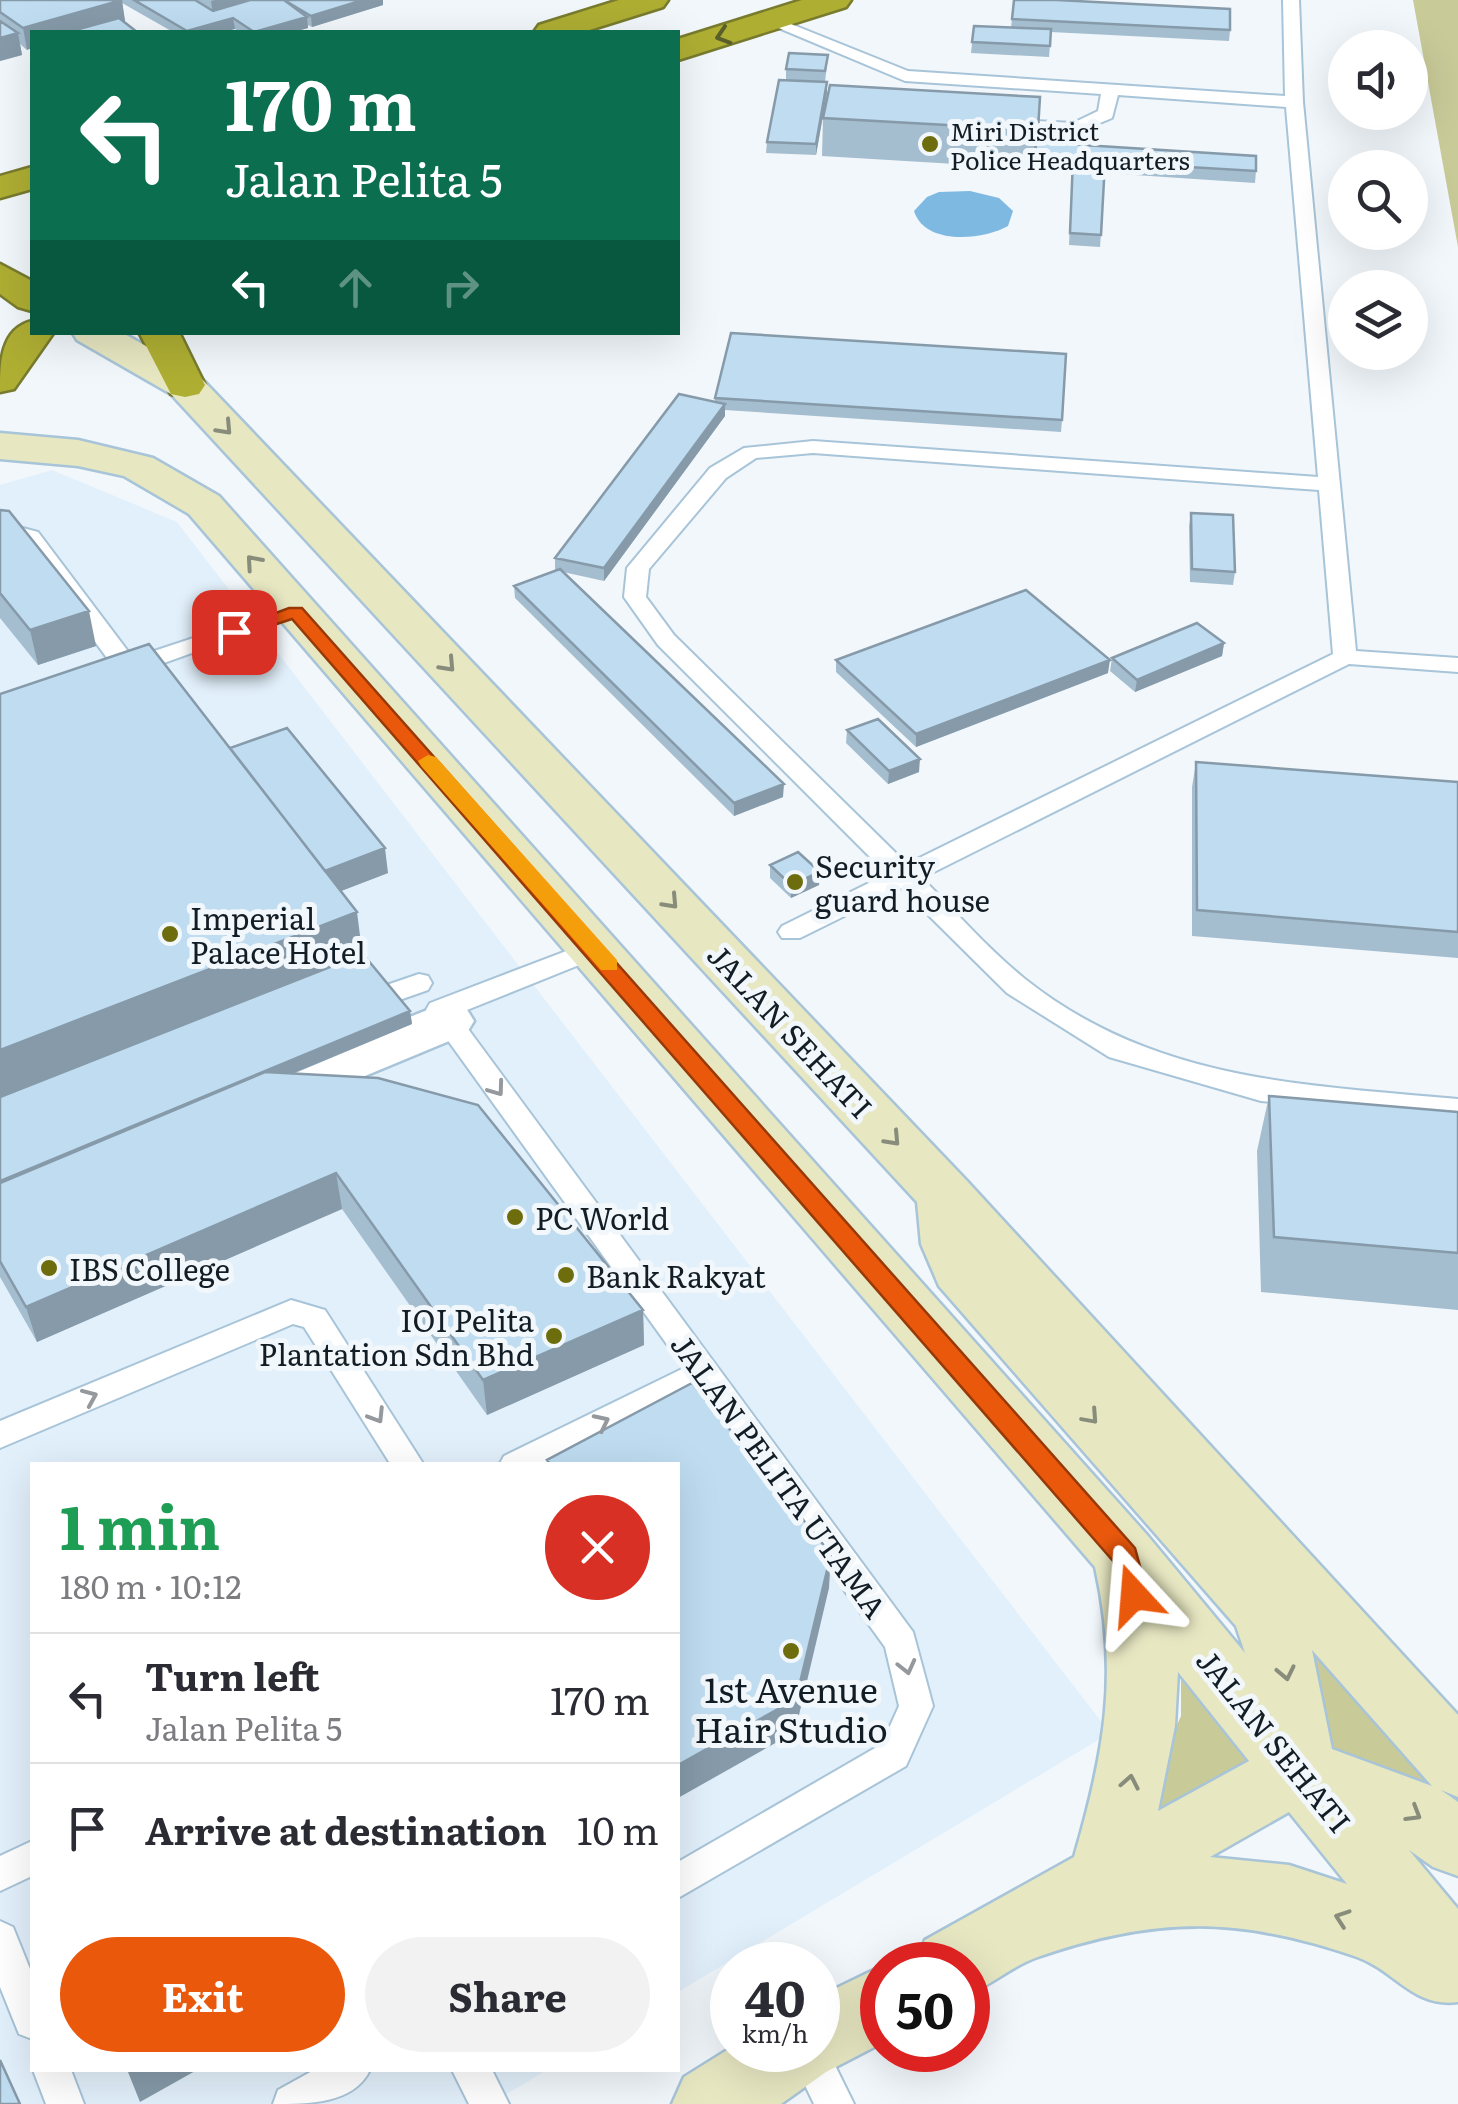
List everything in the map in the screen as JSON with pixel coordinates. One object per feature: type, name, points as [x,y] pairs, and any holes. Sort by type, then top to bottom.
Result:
[{"type":"highway","points":[[557,30],[652,0]]},
{"type":"highway","points":[[680,49],[835,0]]},
{"type":"highway","points":[[0,187],[30,179]]},
{"type":"highway","points":[[0,276],[30,298]]},
{"type":"highway","points":[[0,380],[34,335]]},
{"type":"highway","points":[[161,335],[185,386]]},
{"type":"main road","name":"JALAN SEHATI","points":[[95,335],[185,386],[946,1196],[1458,1765]]},
{"type":"main road","name":"JALAN SEHATI","points":[[0,446],[78,453],[138,466],[204,505],[1125,1556],[1458,1966]]},
{"type":"main road","points":[[946,1196],[951,1244],[960,1270],[1260,1606],[1277,1638],[1284,1664],[1300,1768]]},
{"type":"main road","points":[[1105,1876],[1128,1794],[1142,1713],[1142,1633],[1125,1556]]},
{"type":"main road","points":[[990,1943],[1300,1768],[1412,1811],[1458,1843]]},
{"type":"main road","points":[[1016,1929],[1092,1906],[1188,1889],[1288,1899],[1390,1934],[1458,1980]]},
{"type":"main road","points":[[711,2104],[762,2072]]},
{"type":"street","points":[[197,1126],[436,1005]]},
{"type":"lane","points":[[1290,0],[1294,102],[1344,657]]},
{"type":"lane","points":[[770,21],[905,76],[1294,102]]},
{"type":"lane","points":[[874,86],[905,76]]},
{"type":"lane","points":[[981,122],[1090,124],[1106,114],[1110,90]]},
{"type":"lane","points":[[1327,484],[813,447],[751,452],[718,472],[638,568],[635,597],[666,640],[902,878],[1016,986],[1119,1050],[1262,1091],[1458,1109]]},
{"type":"lane","points":[[0,529],[30,537],[119,671],[296,612]]},
{"type":"lane","points":[[792,932],[1344,657],[1458,665]]},
{"type":"lane","points":[[388,995],[436,1005],[595,949]]},
{"type":"lane","name":"JALAN PELITA UTAMA","points":[[436,1005],[901,1642],[916,1706],[894,1755],[680,1880]]},
{"type":"lane","points":[[0,1435],[291,1312],[305,1312],[314,1318],[406,1462]]},
{"type":"lane","points":[[521,1462],[705,1372]]},
{"type":"lane","points":[[0,1874],[30,1859]]},
{"type":"lane","points":[[0,1939],[30,2016]]},
{"type":"lane","points":[[53,2072],[65,2104]]},
{"type":"lane","points":[[292,2104],[348,2072]]},
{"type":"lane","points":[[472,2072],[490,2104]]},
{"type":"lane","points":[[818,2072],[834,2104]]},
{"type":"shaded area","points":[[52,470],[177,522],[1110,1733],[761,1942],[710,1942],[710,1973],[680,1991],[680,1462],[30,1462],[30,2072],[544,2072],[490,2104],[0,2104],[0,485]]},
{"type":"green space","points":[[1413,0],[1458,0],[1458,247],[1428,82],[1428,30],[1418,30]]},
{"type":"green space","points":[[1292,1627],[1429,1772],[1420,1790],[1327,1748]]},
{"type":"green space","points":[[1181,1660],[1260,1754],[1123,1845],[1181,1716]]},
{"type":"water","points":[[970,191],[999,198],[1013,211],[1008,226],[970,237],[942,235],[920,222],[914,211],[927,197],[939,192]]},
{"type":"building","points":[[0,0],[122,0],[23,28],[0,12]]},
{"type":"building","points":[[134,0],[195,0],[213,11],[250,0],[284,0],[307,17],[261,30],[251,30],[233,18],[185,30]]},
{"type":"building","points":[[284,0],[363,0],[311,16]]},
{"type":"building","points":[[1014,0],[1230,9],[1230,30],[1012,19]]},
{"type":"building","points":[[119,18],[134,30],[75,30]]},
{"type":"building","points":[[0,21],[18,33],[0,38]]},
{"type":"building","points":[[974,26],[1051,29],[1050,46],[972,42]]},
{"type":"building","points":[[789,53],[828,55],[825,71],[786,69]]},
{"type":"building","points":[[779,80],[827,82],[816,144],[767,142]]},
{"type":"building","points":[[830,85],[1040,97],[1038,130],[823,118]]},
{"type":"building","points":[[1036,142],[1256,156],[1256,171],[1105,162],[1101,235],[1070,233],[1073,159],[1035,157]]},
{"type":"building","points":[[731,333],[1066,354],[1062,420],[715,398]]},
{"type":"building","points":[[679,394],[725,404],[604,568],[555,558]]},
{"type":"building","points":[[0,510],[9,511],[89,611],[30,630],[0,593]]},
{"type":"building","points":[[1191,513],[1233,515],[1235,572],[1192,569]]},
{"type":"building","points":[[560,569],[784,784],[734,803],[514,586]]},
{"type":"building","points":[[1026,590],[1110,660],[916,734],[836,660]]},
{"type":"building","points":[[1197,623],[1224,643],[1137,680],[1112,658]]},
{"type":"building","name":"Imperial Palace Hotel","points":[[149,644],[357,912],[0,1050],[0,694]]},
{"type":"building","points":[[878,719],[920,759],[889,771],[847,730]]},
{"type":"building","points":[[287,728],[385,848],[325,871],[230,748]]},
{"type":"building","points":[[1196,762],[1458,782],[1458,932],[1197,910]]},
{"type":"building","points":[[798,852],[820,872],[791,885],[770,865]]},
{"type":"building","points":[[363,954],[410,1011],[0,1181],[0,1097]]},
{"type":"building","points":[[265,1072],[378,1078],[478,1105],[643,1310],[483,1380],[336,1173],[26,1307],[0,1261],[0,1183]]},
{"type":"building","points":[[1269,1096],[1458,1112],[1458,1253],[1274,1237]]},
{"type":"building","points":[[692,1383],[831,1554],[796,1699],[680,1764],[680,1462],[547,1460]]},
{"type":"building","points":[[0,2060],[20,2104],[0,2104]]},
{"type":"slow traffic","points":[[428,761],[609,965]]},
{"type":"place","name":"Miri District Police Headquarters","points":[[930,144]]},
{"type":"place","name":"Security guard house","points":[[795,882]]},
{"type":"place","name":"Imperial Palace Hotel","points":[[170,934]]},
{"type":"place","name":"PC World","points":[[515,1217]]},
{"type":"place","name":"IBS College","points":[[49,1268]]},
{"type":"place","name":"Bank Rakyat","points":[[566,1275]]},
{"type":"place","name":"IOI Pelita Plantation Sdn Bhd","points":[[554,1336]]},
{"type":"place","name":"1st Avenue Hair Studio","points":[[791,1651]]},
{"type":"route","points":[[234,632],[296,612],[1125,1556],[1134,1595]]}]
